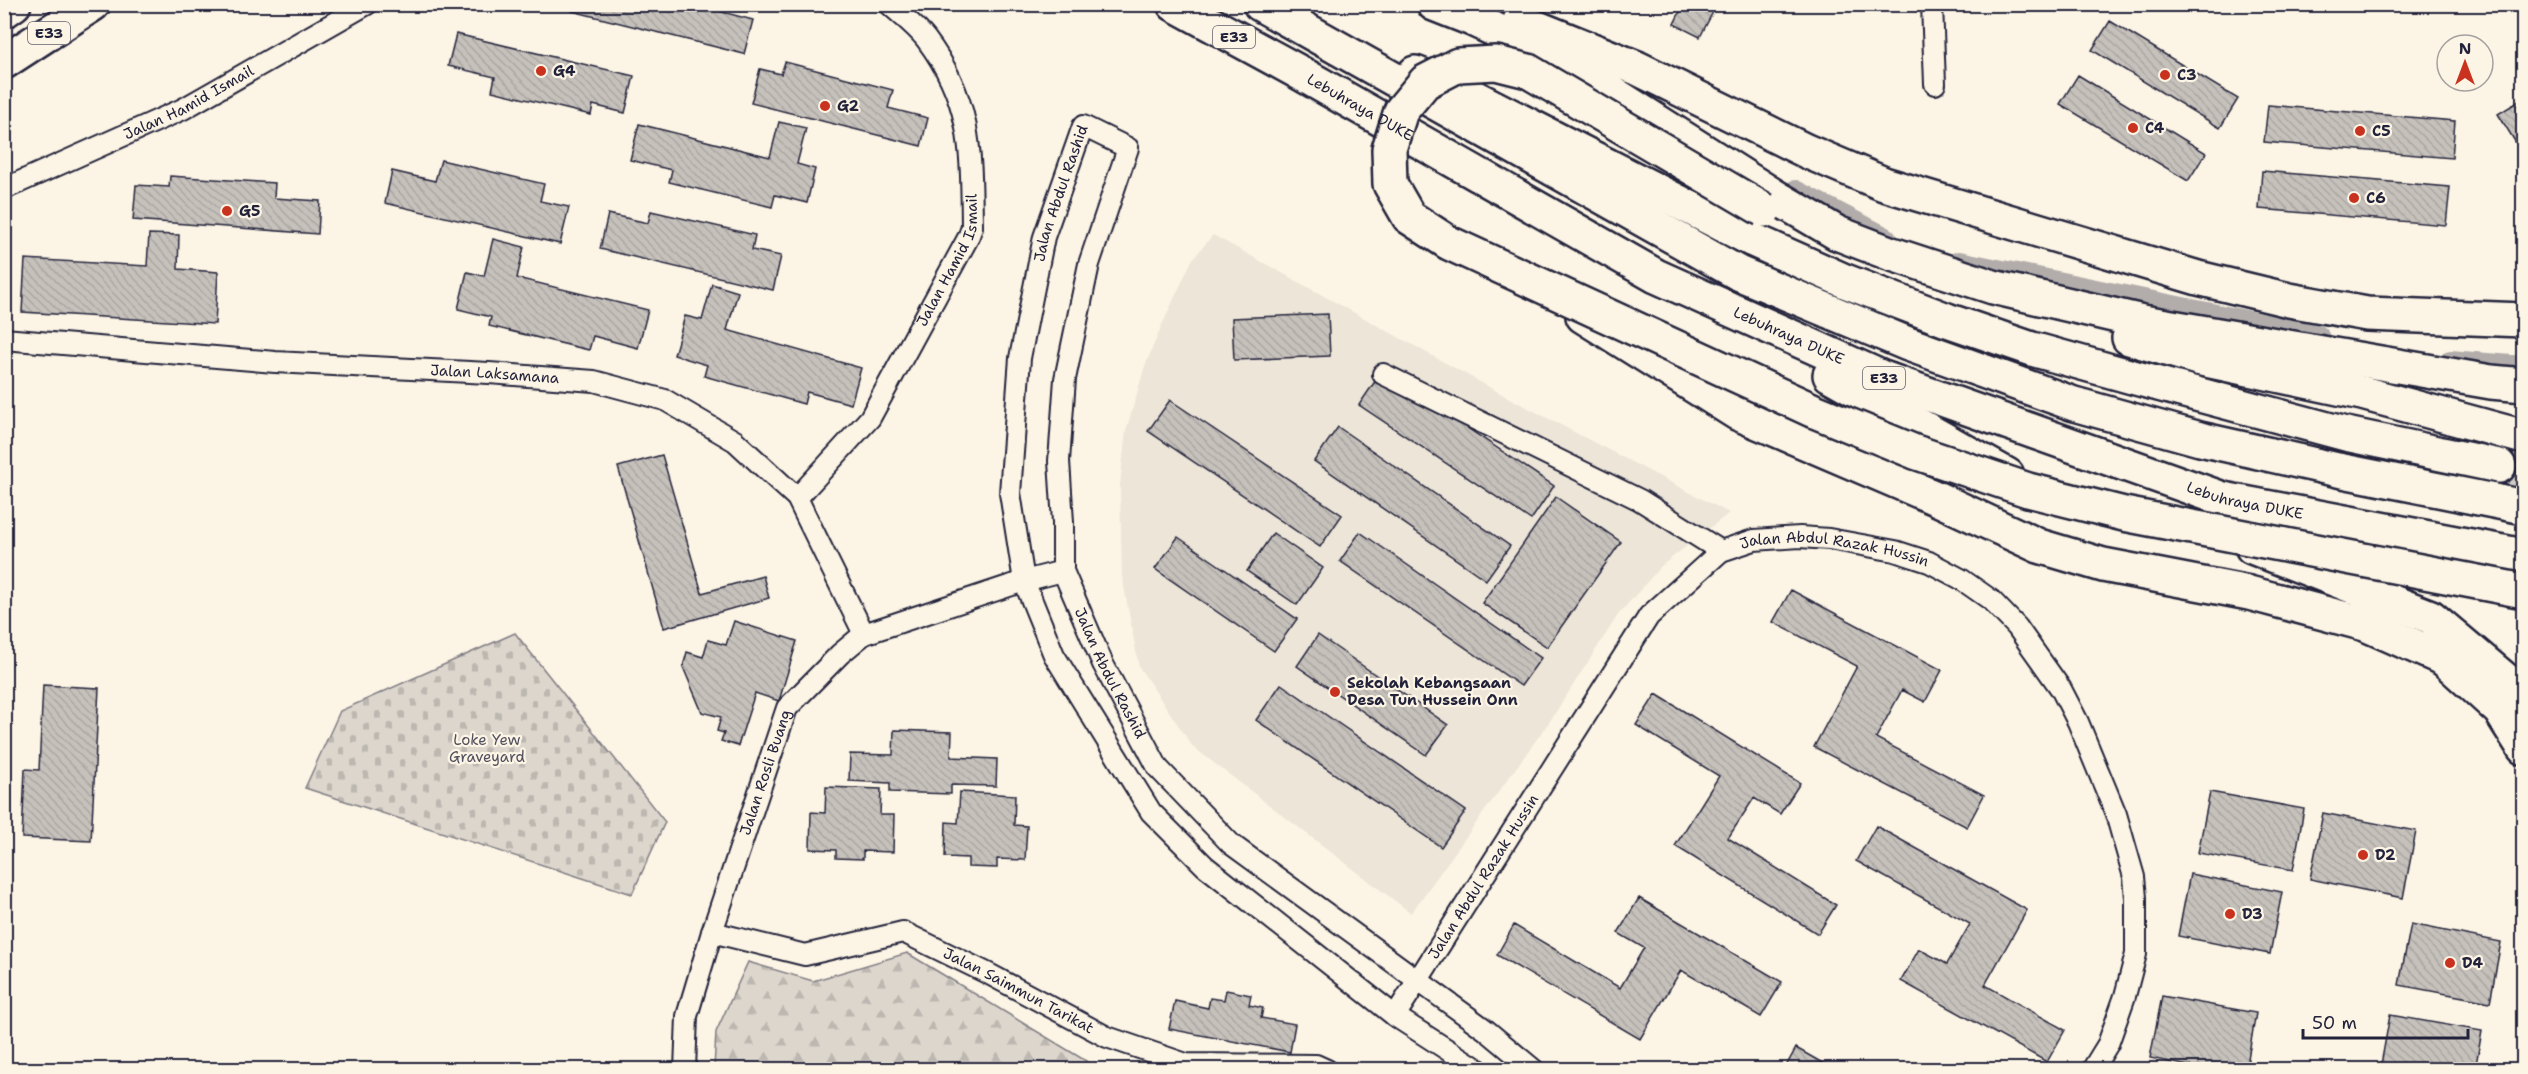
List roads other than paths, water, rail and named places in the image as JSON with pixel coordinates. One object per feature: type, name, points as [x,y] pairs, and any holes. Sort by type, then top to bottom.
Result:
[{"type":"highway","name":"E33","points":[[4,11],[14,4]]},
{"type":"highway","name":"E33","points":[[4,62],[93,4]]},
{"type":"highway","name":"Lebuhraya DUKE","points":[[1174,4],[1295,70],[1656,276],[1883,378],[2223,499],[2523,556]]},
{"type":"highway","name":"E33","points":[[1260,4],[1738,273],[1908,344],[2074,404],[2200,439],[2338,470],[2523,507]]},
{"type":"highway","points":[[1434,4],[1528,45],[1606,89],[1774,196],[1837,233],[1889,253],[1993,287],[2143,322],[2491,382]]},
{"type":"highway","points":[[1474,4],[1637,68],[1806,151],[1884,184],[2199,278],[2289,300],[2367,314],[2523,320]]},
{"type":"highway","points":[[1311,34],[1460,90],[1753,240],[1845,281],[1947,320],[2032,348],[2346,434],[2499,466]]},
{"type":"highway","points":[[2523,437],[2362,393],[2197,358],[2110,332],[1935,287],[1865,261],[1799,230],[1528,71],[1496,63],[1458,65],[1425,82],[1401,111],[1389,149],[1390,184],[1409,217],[1449,243],[1812,410],[1915,452],[2028,490],[2124,514],[2523,591]]},
{"type":"highway","points":[[1516,274],[1737,413],[1938,499],[2039,546],[2103,565],[2249,593],[2365,624],[2444,659],[2512,705]]},
{"type":"highway","points":[[1656,276],[2009,476],[2247,545],[2431,617],[2514,687],[2512,705],[2523,748]]},
{"type":"highway","points":[[2110,332],[2199,347],[2523,385]]},
{"type":"highway","points":[[2257,409],[2350,418],[2497,447],[2523,445]]},
{"type":"highway","points":[[2247,545],[2523,597]]},
{"type":"street","name":"Jalan Hamid Ismail","points":[[4,189],[183,109],[367,4]]},
{"type":"street","name":"Jalan Hamid Ismail","points":[[797,498],[870,418],[972,227],[971,150],[957,89],[925,38],[889,4]]},
{"type":"street","points":[[1932,4],[1935,84]]},
{"type":"street","name":"Jalan Abdul Rashid","points":[[1479,1070],[1395,1016],[1205,866],[1150,812],[1054,655],[1024,581],[1010,493],[1020,358],[1044,237],[1083,126],[1128,148],[1089,264],[1065,380],[1059,461],[1064,522],[1064,571],[1103,664],[1158,768],[1231,844],[1416,982],[1486,1030],[1534,1070]]},
{"type":"street","name":"Jalan Laksamana","points":[[4,339],[275,362],[489,372],[594,381],[665,400],[735,441],[797,498],[864,634]]},
{"type":"street","points":[[1383,374],[1640,500],[1721,551]]},
{"type":"street","name":"Jalan Abdul Razak Hussin","points":[[1395,1016],[1649,616],[1721,551],[1754,540],[1800,537],[1862,543],[1895,551],[1929,562],[1961,579],[1991,600],[2018,627],[2061,690],[2093,754],[2116,814],[2134,877],[2136,954],[2118,1020],[2108,1044],[2092,1070]]},
{"type":"street","name":"Jalan Rosli Buang","points":[[685,1070],[687,1016],[712,932],[787,708],[840,654],[864,634],[1024,581],[1064,571]]},
{"type":"street","name":"Jalan Saimmun Tarikat","points":[[712,932],[804,956],[903,932],[989,974],[1107,1037],[1186,1064],[1316,1065],[1327,1070]]},
{"type":"waterway","points":[[1795,191],[1886,238]]},
{"type":"waterway","points":[[1959,262],[2318,336]]},
{"type":"waterway","points":[[2450,361],[2524,367]]},
{"type":"tunnel","points":[[2499,466],[2524,470]]},
{"type":"place","name":"G4","points":[[541,71]]},
{"type":"place","name":"C3","points":[[2165,75]]},
{"type":"place","name":"G2","points":[[825,106]]},
{"type":"place","name":"C4","points":[[2133,128]]},
{"type":"place","name":"C5","points":[[2360,131]]},
{"type":"place","name":"C6","points":[[2354,198]]},
{"type":"place","name":"G5","points":[[227,211]]},
{"type":"place","name":"Sekolah Kebangsaan Desa Tun Hussein Onn","points":[[1335,692]]},
{"type":"place","name":"D2","points":[[2363,855]]},
{"type":"place","name":"D3","points":[[2230,914]]},
{"type":"place","name":"D4","points":[[2450,963]]},
{"type":"park label","name":"Loke Yew Graveyard","points":[[487,748]]}]
